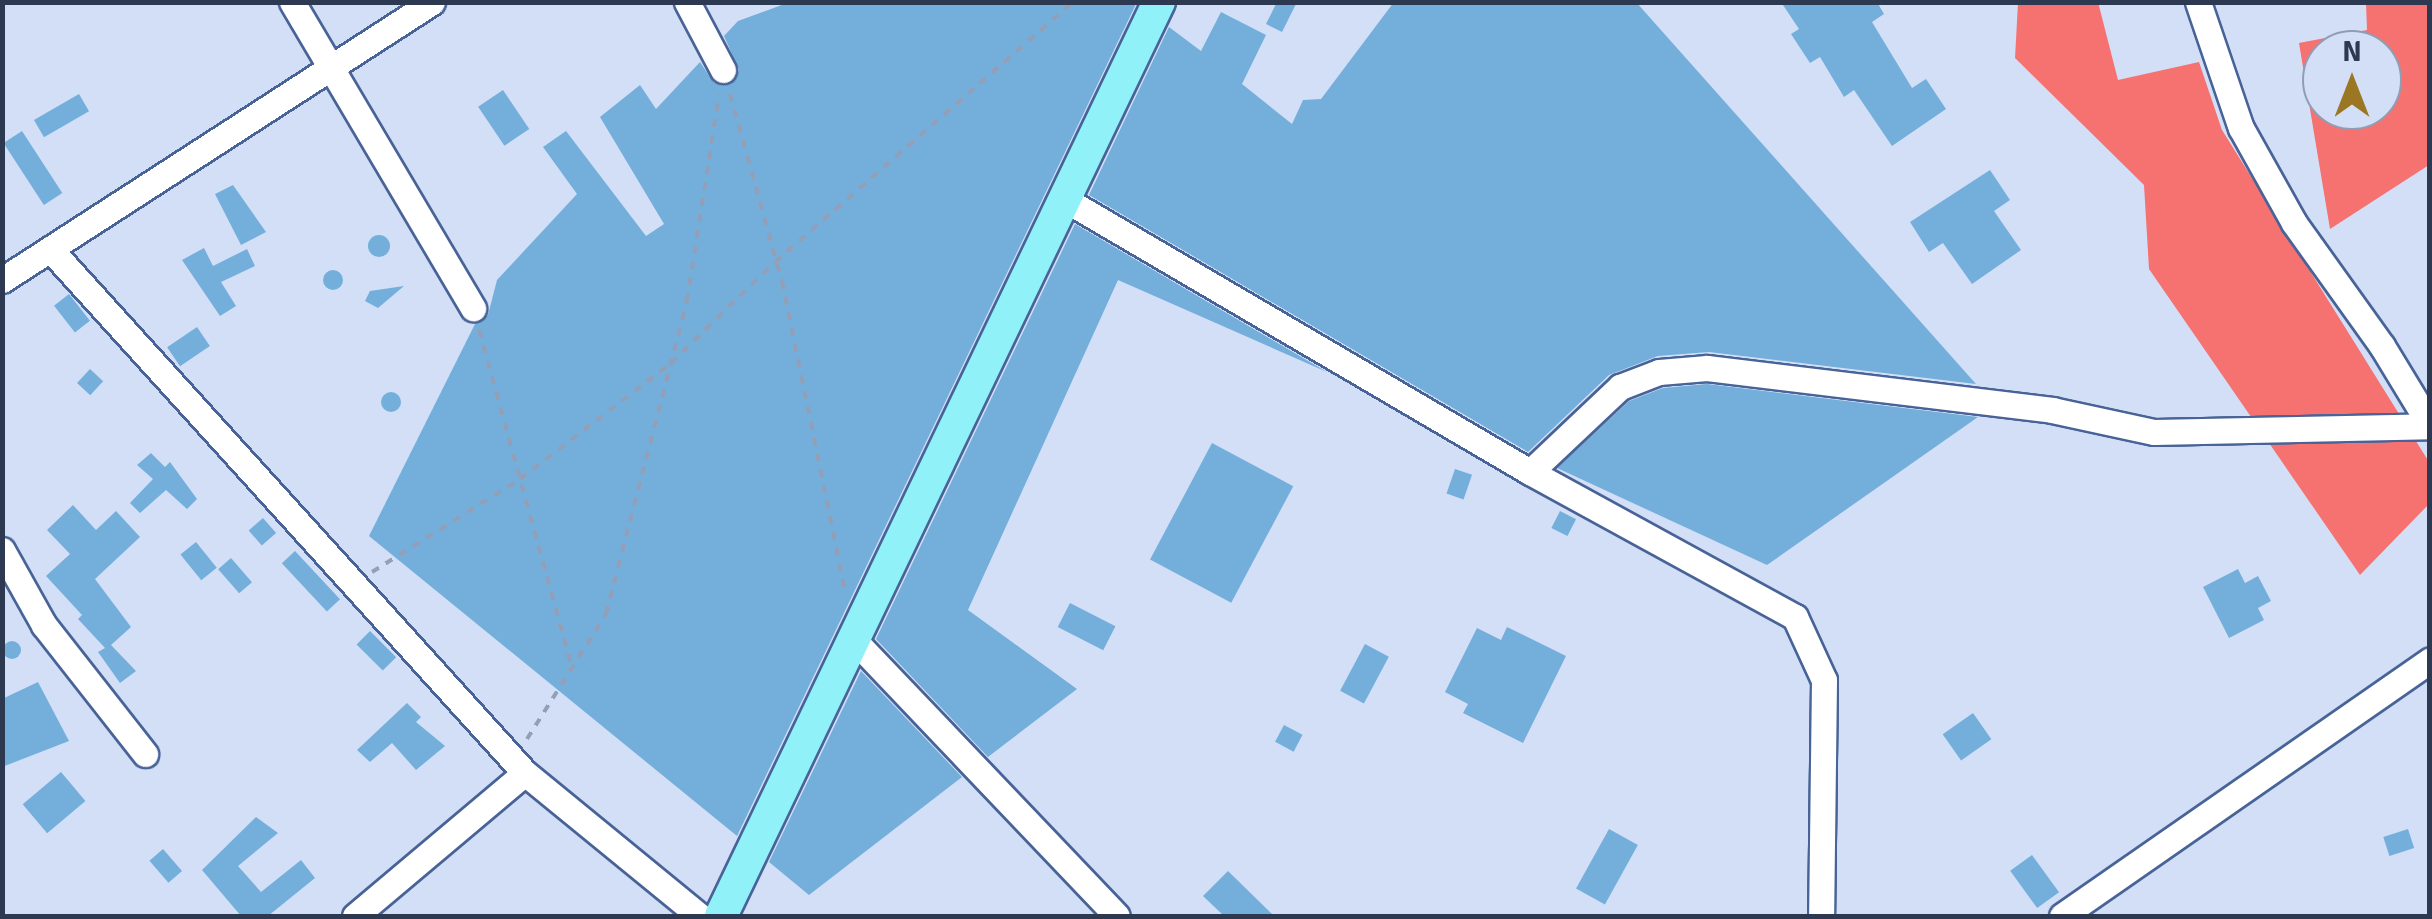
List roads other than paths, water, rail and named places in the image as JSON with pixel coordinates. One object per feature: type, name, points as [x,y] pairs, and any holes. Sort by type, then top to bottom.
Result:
[{"type":"main road","points":[[721,916],[856,642],[1159,2]]},
{"type":"street","points":[[292,2],[472,308]]},
{"type":"street","points":[[2,280],[328,65],[432,2]]},
{"type":"street","points":[[686,2],[723,70]]},
{"type":"street","points":[[1530,472],[1620,387],[1659,372],[1706,368],[2052,410],[2154,432],[2430,425],[2382,346],[2294,223],[2240,128],[2198,2]]},
{"type":"street","points":[[1066,200],[1530,472],[1794,617],[1824,680],[1821,916]]},
{"type":"street","points":[[50,248],[520,766],[700,916]]},
{"type":"street","points":[[2,550],[44,625],[144,754]]},
{"type":"street","points":[[856,642],[1117,916]]},
{"type":"street","points":[[2062,916],[2430,660]]},
{"type":"street","points":[[356,916],[520,766]]}]
